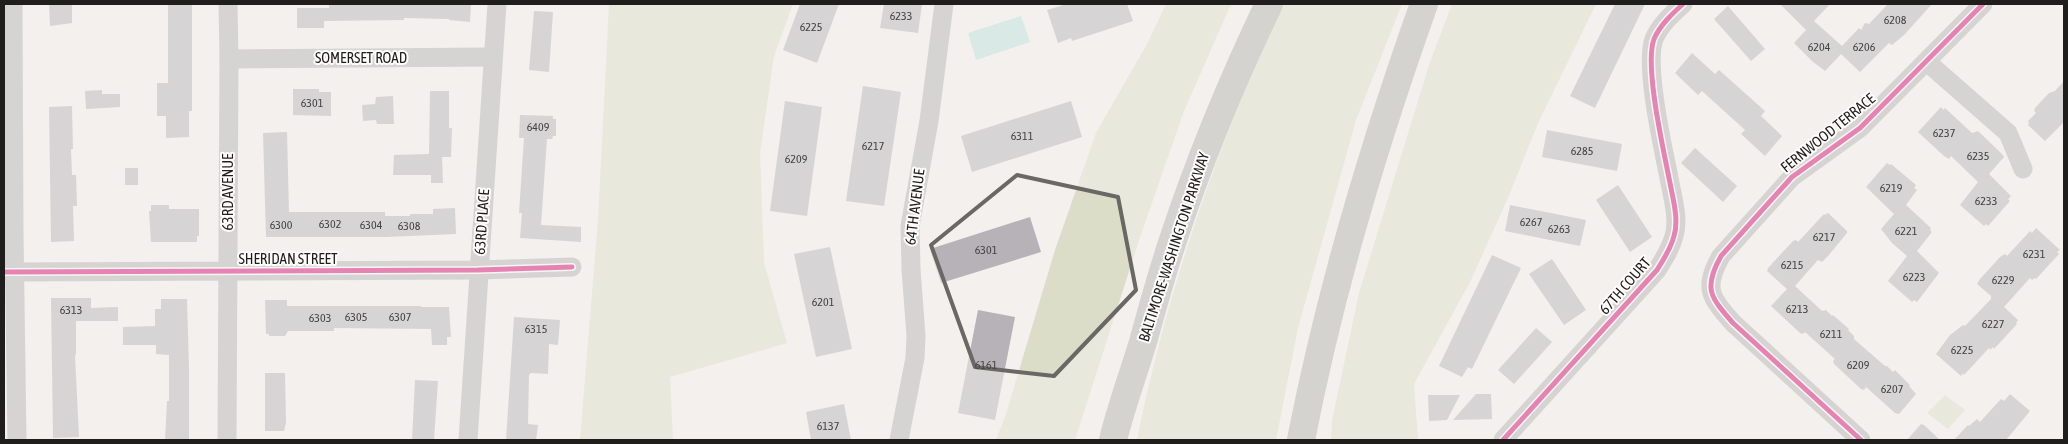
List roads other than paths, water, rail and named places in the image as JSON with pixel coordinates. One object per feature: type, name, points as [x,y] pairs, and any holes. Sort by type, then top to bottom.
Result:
[{"type":"highway","name":"BALTIMORE-WASHINGTON PARKWAY","points":[[1114,440],[1120,411],[1172,244],[1204,152],[1241,62],[1269,4]]},
{"type":"highway","points":[[1301,440],[1338,276],[1365,179],[1424,4]]},
{"type":"highway","points":[[1095,440],[1116,380],[1172,244]]},
{"type":"highway","points":[[1310,440],[1322,342]]},
{"type":"street","points":[[13,4],[9,272],[17,440]]},
{"type":"street","name":"63RD AVENUE","points":[[227,440],[228,4]]},
{"type":"street","name":"63RD PLACE","points":[[468,440],[497,4]]},
{"type":"street","name":"64TH AVENUE","points":[[899,440],[916,343],[910,226],[928,121],[944,4]]},
{"type":"street","name":"67TH COURT","points":[[1503,440],[1657,270],[1669,250],[1675,234],[1674,200],[1655,96],[1652,54],[1654,40],[1661,27],[1683,4]]},
{"type":"street","name":"FERNWOOD TERRACE","points":[[1861,440],[1733,323],[1716,304],[1710,292],[1713,271],[1721,256],[1792,177],[1860,128],[1983,4]]},
{"type":"street","name":"SOMERSET ROAD","points":[[229,59],[493,57]]},
{"type":"street","points":[[1926,62],[2008,133],[2023,169]]},
{"type":"street","name":"SHERIDAN STREET","points":[[9,272],[478,270],[572,267]]},
{"type":"water","points":[[1021,16],[1030,42],[976,60],[968,33]]}]
